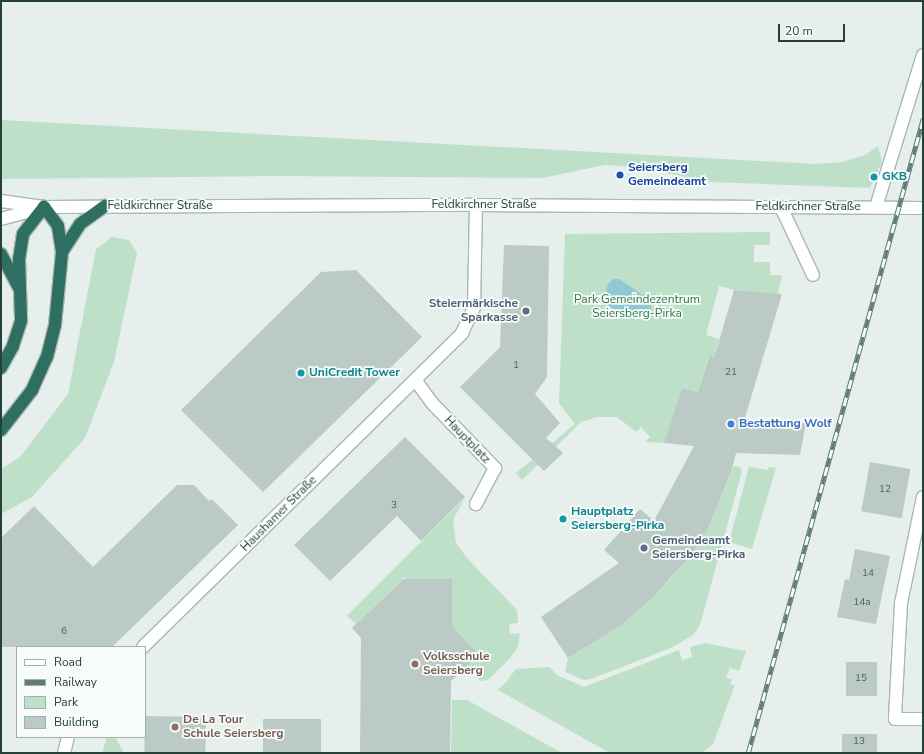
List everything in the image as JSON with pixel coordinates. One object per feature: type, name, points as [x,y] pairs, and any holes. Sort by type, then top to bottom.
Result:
[{"type":"highway","points":[[62,252],[80,224],[105,206]]},
{"type":"highway","points":[[1,368],[13,346],[21,321],[19,259],[23,234],[44,207],[58,226],[62,252],[60,298],[47,357],[32,390],[1,430]]},
{"type":"highway","points":[[1,254],[20,289]]},
{"type":"street","points":[[876,207],[923,55]]},
{"type":"street","name":"Feldkirchner Straße","points":[[1,201],[44,207],[476,205],[923,208]]},
{"type":"street","name":"Haushamer Straße","points":[[144,646],[416,380],[462,333],[474,306],[476,205]]},
{"type":"street","name":"Feldkirchner Straße","points":[[1,219],[44,207]]},
{"type":"street","points":[[781,207],[813,275]]},
{"type":"street","name":"Hauptplatz","points":[[416,380],[432,403],[495,468],[476,504]]},
{"type":"street","points":[[923,497],[901,603],[895,719],[923,719]]},
{"type":"street","points":[[64,753],[68,738]]},
{"type":"green space","points":[[1,120],[816,164],[842,162],[865,155],[878,146],[882,162],[870,188],[711,182],[637,167],[605,165],[542,178],[274,176],[1,179]]},
{"type":"green space","name":"Park Gemeindezentrum Seiersberg-Pirka","points":[[770,232],[770,245],[754,245],[754,262],[770,262],[770,275],[782,275],[778,294],[734,290],[719,286],[706,335],[719,339],[714,358],[708,357],[698,392],[682,388],[664,443],[645,442],[650,437],[641,427],[636,432],[617,417],[597,417],[581,422],[522,480],[516,473],[575,424],[559,403],[565,234]]},
{"type":"green space","points":[[112,237],[129,240],[137,253],[114,362],[85,438],[32,497],[1,514],[1,469],[21,456],[68,394],[96,249]]},
{"type":"green space","points":[[734,466],[740,467],[742,471],[700,625],[693,635],[671,648],[591,679],[584,680],[565,672],[568,658],[617,628],[672,577],[709,526]]},
{"type":"green space","points":[[749,467],[768,470],[768,467],[776,468],[752,549],[729,542]]},
{"type":"green space","points":[[464,499],[453,520],[456,543],[467,558],[517,610],[518,623],[509,624],[510,634],[520,633],[518,647],[509,659],[488,680],[481,681],[465,668],[479,655],[452,626],[452,579],[419,593],[404,577],[356,624],[347,616]]},
{"type":"green space","points":[[705,643],[746,651],[739,671],[730,668],[726,678],[732,679],[730,684],[735,685],[713,744],[702,753],[610,753],[498,690],[508,680],[510,681],[508,679],[516,669],[549,667],[557,675],[584,687],[679,650],[682,660],[692,657],[690,647]]},
{"type":"green space","points":[[452,700],[467,700],[562,753],[451,753]]},
{"type":"green space","points":[[107,738],[116,738],[124,753],[102,753]]},
{"type":"water","points":[[613,279],[619,279],[650,300],[651,309],[645,318],[623,315],[609,306],[606,297],[607,286]]},
{"type":"building","points":[[504,245],[549,246],[547,377],[535,394],[560,423],[546,438],[563,453],[544,471],[460,387],[500,347]]},
{"type":"building","name":"UniCredit Tower","points":[[356,270],[422,337],[263,492],[181,410],[321,272]]},
{"type":"building","points":[[734,290],[782,294],[744,421],[806,423],[800,455],[736,453],[732,470],[709,526],[692,554],[650,600],[617,628],[568,658],[541,617],[619,563],[604,550],[640,509],[654,521],[694,446],[664,443],[682,388],[698,392],[709,356],[714,358]]},
{"type":"building","points":[[405,437],[465,497],[421,541],[397,516],[330,581],[294,545]]},
{"type":"building","points":[[870,462],[910,469],[902,518],[861,511]]},
{"type":"building","points":[[177,485],[194,485],[209,501],[212,499],[238,525],[113,646],[1,647],[1,538],[34,506],[93,567]]},
{"type":"building","points":[[855,549],[890,556],[876,624],[837,617],[845,579],[849,580]]},
{"type":"building","name":"Volksschule Seiersberg","points":[[403,579],[452,579],[452,626],[479,655],[451,681],[450,753],[360,753],[361,638],[352,628]]},
{"type":"building","points":[[846,662],[877,662],[877,696],[846,696]]},
{"type":"building","name":"De La Tour Schule Seiersberg","points":[[146,716],[206,717],[205,753],[144,753]]},
{"type":"building","points":[[263,719],[321,719],[321,753],[263,753]]},
{"type":"building","points":[[842,734],[877,734],[877,753],[842,753]]},
{"type":"railway","points":[[748,753],[923,119]]},
{"type":"place","name":"Seiersberg Gemeindeamt","points":[[620,175]]},
{"type":"place","name":"GKB","points":[[874,177]]},
{"type":"place","name":"Steiermärkische Sparkasse","points":[[526,311]]},
{"type":"place","name":"UniCredit Tower","points":[[301,373]]},
{"type":"place","name":"Bestattung Wolf","points":[[731,424]]},
{"type":"place","name":"Hauptplatz Seiersberg-Pirka","points":[[563,519]]},
{"type":"place","name":"Gemeindeamt Seiersberg-Pirka","points":[[644,548]]},
{"type":"place","name":"Volksschule Seiersberg","points":[[415,664]]},
{"type":"place","name":"De La Tour Schule Seiersberg","points":[[175,727]]}]
